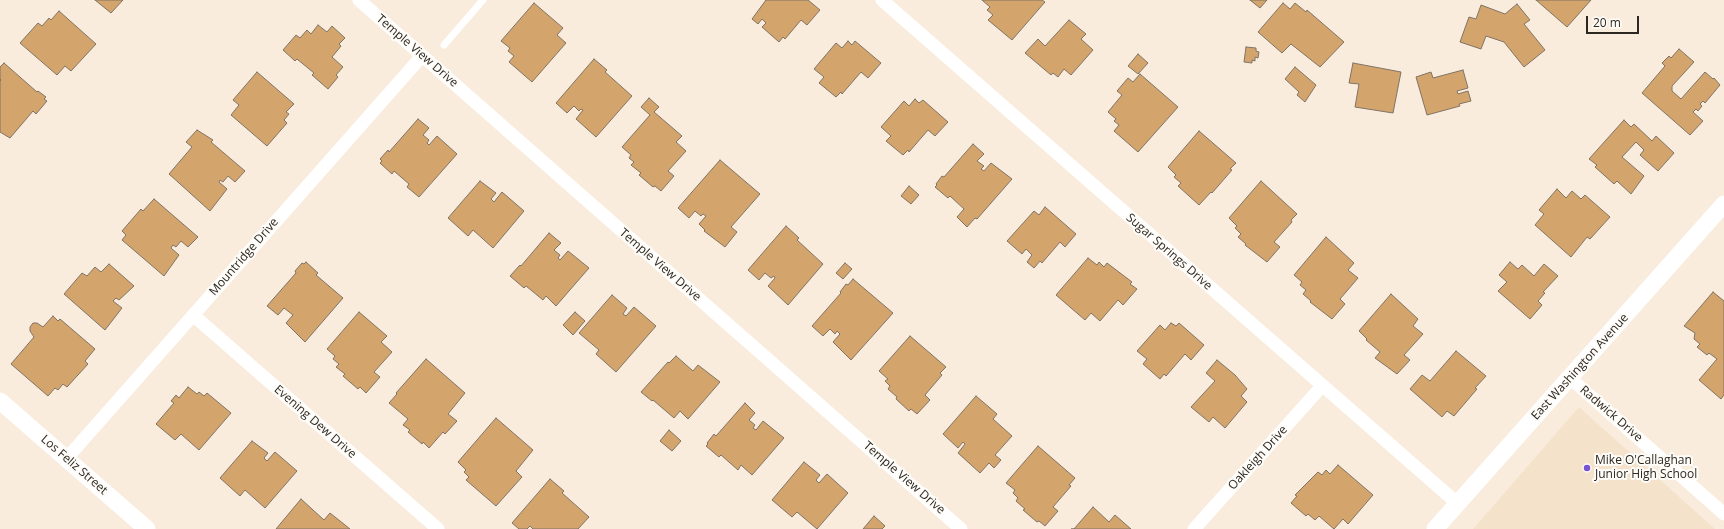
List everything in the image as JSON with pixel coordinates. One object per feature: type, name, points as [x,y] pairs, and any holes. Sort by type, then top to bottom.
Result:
[{"type":"street","name":"Temple View Drive","points":[[359,0],[961,529]]},
{"type":"street","name":"Sugar Springs Drive","points":[[882,0],[1457,504]]},
{"type":"street","name":"Mountridge Drive","points":[[67,458],[422,56]]},
{"type":"street","name":"East Washington Avenue","points":[[1435,529],[1724,204]]},
{"type":"street","name":"Evening Dew Drive","points":[[193,315],[438,529]]},
{"type":"street","name":"Radwick Drive","points":[[1570,378],[1724,514]]},
{"type":"street","name":"Oakleigh Drive","points":[[1194,529],[1322,386]]},
{"type":"street","name":"Los Feliz Street","points":[[0,401],[147,529]]},
{"type":"lane","points":[[444,45],[483,0]]},
{"type":"shaded area","name":"Mike O'Callaghan Junior High School","points":[[1579,407],[1715,529],[1473,529]]},
{"type":"building","points":[[95,0],[123,0],[111,13]]},
{"type":"building","points":[[766,0],[808,0],[820,10],[807,25],[801,20],[785,39],[783,37],[779,42],[762,27],[766,23],[762,19],[758,24],[752,19]]},
{"type":"building","points":[[982,0],[1042,0],[1045,2],[1012,40],[988,20],[993,15],[987,10],[990,7]]},
{"type":"building","points":[[1250,0],[1267,0],[1260,8]]},
{"type":"building","points":[[1536,0],[1591,0],[1567,27]]},
{"type":"building","points":[[534,3],[563,28],[557,35],[566,43],[532,82],[509,62],[514,56],[508,51],[510,48],[501,41]]},
{"type":"building","points":[[1283,3],[1290,9],[1295,3],[1306,12],[1307,10],[1344,42],[1320,67],[1291,44],[1282,53],[1258,32]]},
{"type":"building","points":[[1517,4],[1530,20],[1524,24],[1545,50],[1524,67],[1504,42],[1486,36],[1481,49],[1460,42],[1469,17],[1476,19],[1481,5],[1505,14]]},
{"type":"building","points":[[59,11],[96,44],[71,71],[65,66],[57,75],[20,43],[38,23],[42,26],[49,18],[51,20]]},
{"type":"building","points":[[1069,20],[1086,34],[1081,39],[1093,50],[1071,75],[1064,69],[1058,77],[1053,73],[1051,75],[1025,53],[1038,39],[1045,46]]},
{"type":"building","points":[[318,25],[327,32],[332,26],[345,38],[339,44],[341,46],[332,57],[343,67],[336,75],[338,77],[328,89],[312,75],[314,73],[297,59],[295,61],[283,50],[296,35],[300,38],[307,30],[311,34]]},
{"type":"building","points":[[848,41],[852,45],[855,41],[881,63],[868,78],[861,72],[842,94],[841,92],[836,97],[819,83],[824,77],[814,69],[836,43],[842,48]]},
{"type":"building","points":[[1246,47],[1256,48],[1256,51],[1259,52],[1258,58],[1255,57],[1255,61],[1252,60],[1252,63],[1244,62]]},
{"type":"building","points":[[1679,49],[1694,62],[1672,86],[1672,91],[1681,99],[1705,72],[1713,79],[1714,78],[1720,85],[1705,103],[1703,101],[1700,104],[1702,106],[1698,111],[1696,109],[1693,112],[1703,121],[1690,135],[1642,93],[1665,66],[1662,63],[1669,56],[1671,58]]},
{"type":"building","points":[[1138,54],[1148,63],[1138,74],[1128,66]]},
{"type":"building","points":[[594,59],[607,70],[605,72],[632,96],[596,137],[576,119],[583,110],[581,109],[579,111],[574,106],[567,113],[556,103]]},
{"type":"building","points":[[4,63],[37,92],[38,91],[46,97],[44,99],[47,101],[36,114],[33,111],[10,138],[0,132],[0,67]]},
{"type":"building","points":[[1353,63],[1401,72],[1393,113],[1355,107],[1359,84],[1349,83]]},
{"type":"building","points":[[1295,67],[1316,85],[1305,102],[1297,95],[1299,92],[1285,79]]},
{"type":"building","points":[[1463,70],[1468,88],[1457,91],[1458,94],[1468,91],[1471,101],[1459,104],[1460,106],[1427,115],[1416,77],[1431,72],[1433,78]]},
{"type":"building","points":[[257,72],[294,104],[286,112],[289,114],[284,120],[287,123],[267,146],[231,115],[239,105],[233,100]]},
{"type":"building","points":[[1140,74],[1178,107],[1138,152],[1114,131],[1119,125],[1114,121],[1116,119],[1108,112],[1122,95],[1117,91],[1128,78],[1133,82]]},
{"type":"building","points":[[649,98],[659,107],[654,112],[682,136],[676,142],[686,151],[668,171],[674,176],[661,191],[655,186],[653,187],[639,175],[641,173],[631,165],[634,162],[629,158],[631,155],[622,147],[650,115],[641,107]]},
{"type":"building","points":[[915,99],[919,103],[923,100],[948,122],[935,136],[928,130],[909,152],[908,150],[903,155],[886,141],[891,136],[881,127],[904,101],[909,106]]},
{"type":"building","points":[[418,119],[429,128],[423,135],[429,140],[427,143],[429,145],[437,136],[457,154],[419,197],[407,187],[409,184],[394,171],[392,174],[380,163],[382,161],[380,159],[388,150],[389,152]]},
{"type":"building","points":[[1624,120],[1631,127],[1634,124],[1652,141],[1656,136],[1674,153],[1658,171],[1640,155],[1644,150],[1636,142],[1622,157],[1644,176],[1631,194],[1617,181],[1614,184],[1595,167],[1597,165],[1589,159]]},
{"type":"building","points":[[197,130],[213,140],[211,142],[245,171],[235,182],[228,176],[223,182],[220,180],[219,182],[227,189],[210,211],[169,174],[192,147],[186,142]]},
{"type":"building","points":[[1199,131],[1236,163],[1230,169],[1232,170],[1212,193],[1211,192],[1199,205],[1178,186],[1181,183],[1174,177],[1176,175],[1168,167]]},
{"type":"building","points":[[973,144],[984,154],[977,161],[984,166],[981,169],[984,171],[991,163],[1012,179],[977,219],[975,218],[967,227],[957,217],[964,209],[950,196],[948,198],[935,187],[942,176],[944,177]]},
{"type":"building","points":[[720,160],[760,194],[731,227],[737,232],[725,247],[704,231],[705,230],[699,224],[706,216],[703,214],[701,216],[695,211],[689,218],[678,208]]},
{"type":"building","points":[[480,181],[496,193],[491,199],[494,202],[502,192],[524,211],[493,248],[473,230],[468,236],[448,218]]},
{"type":"building","points":[[1261,181],[1297,214],[1291,220],[1292,222],[1274,242],[1280,247],[1267,262],[1245,245],[1246,244],[1238,237],[1241,234],[1235,228],[1237,226],[1229,218]]},
{"type":"building","points":[[909,186],[919,195],[911,204],[901,196]]},
{"type":"building","points":[[1557,189],[1566,198],[1572,191],[1581,199],[1585,195],[1610,217],[1590,239],[1587,237],[1571,257],[1535,225],[1544,214],[1539,210]]},
{"type":"building","points":[[154,199],[198,237],[188,247],[181,241],[176,247],[173,245],[171,248],[179,255],[164,276],[122,240],[126,235],[122,231],[141,209],[143,211]]},
{"type":"building","points":[[1045,207],[1076,234],[1065,247],[1060,242],[1042,263],[1040,261],[1034,268],[1027,262],[1032,255],[1026,249],[1022,254],[1007,241],[1034,211],[1039,215]]},
{"type":"building","points":[[786,226],[799,238],[797,240],[823,264],[788,305],[768,286],[775,278],[774,276],[771,278],[765,273],[759,280],[748,270]]},
{"type":"building","points":[[549,233],[561,243],[554,250],[560,255],[558,258],[560,260],[568,251],[589,268],[556,306],[546,296],[543,300],[526,286],[524,288],[510,276],[520,265],[521,266]]},
{"type":"building","points":[[1326,237],[1354,263],[1348,270],[1358,278],[1340,299],[1345,304],[1332,319],[1310,302],[1311,301],[1303,294],[1306,290],[1300,285],[1302,282],[1294,275]]},
{"type":"building","points":[[1088,258],[1097,265],[1099,262],[1104,267],[1107,263],[1132,282],[1130,284],[1137,289],[1123,305],[1118,300],[1100,321],[1091,313],[1085,320],[1056,295]]},
{"type":"building","points":[[306,262],[318,273],[316,275],[343,298],[305,342],[286,323],[293,315],[284,308],[278,315],[267,306],[296,273],[295,271],[302,263],[304,264]]},
{"type":"building","points":[[1510,262],[1518,269],[1522,265],[1534,276],[1544,264],[1558,276],[1543,292],[1545,293],[1538,301],[1542,305],[1530,319],[1498,291],[1507,282],[1499,275]]},
{"type":"building","points":[[845,263],[852,269],[843,279],[836,273]]},
{"type":"building","points":[[109,264],[134,286],[119,300],[116,298],[113,301],[122,308],[105,330],[64,294],[82,273],[87,276],[95,267],[101,272]]},
{"type":"building","points":[[853,279],[893,313],[851,360],[833,342],[840,334],[837,331],[835,334],[830,329],[823,336],[812,326],[841,293],[840,292],[846,284],[848,285]]},
{"type":"building","points":[[1713,292],[1724,301],[1724,395],[1721,399],[1699,380],[1717,359],[1709,353],[1707,355],[1697,347],[1700,344],[1694,339],[1695,333],[1684,326]]},
{"type":"building","points":[[1391,294],[1418,319],[1413,326],[1423,334],[1404,355],[1410,360],[1397,374],[1375,358],[1380,352],[1366,340],[1367,339],[1359,331]]},
{"type":"building","points":[[612,295],[627,308],[623,314],[626,316],[634,307],[656,326],[616,372],[596,354],[599,350],[579,333]]},
{"type":"building","points":[[359,312],[387,336],[381,342],[392,352],[374,372],[380,377],[366,393],[360,387],[358,389],[343,376],[345,374],[336,367],[339,364],[333,359],[335,356],[327,349]]},
{"type":"building","points":[[575,312],[585,321],[573,335],[563,325]]},
{"type":"building","points":[[53,316],[58,321],[60,319],[95,349],[85,361],[88,364],[67,387],[63,384],[58,390],[55,388],[48,396],[11,364],[34,337],[30,331],[30,327],[33,323],[37,323],[43,327]]},
{"type":"building","points":[[1171,323],[1176,326],[1179,323],[1204,345],[1191,360],[1185,354],[1166,376],[1164,374],[1160,379],[1143,364],[1147,359],[1137,351],[1160,325],[1165,330]]},
{"type":"building","points":[[910,336],[946,367],[940,373],[942,375],[925,395],[930,400],[917,414],[911,409],[909,411],[896,399],[897,397],[888,389],[890,386],[885,381],[888,379],[879,371]]},
{"type":"building","points":[[1456,351],[1486,376],[1454,416],[1447,411],[1442,417],[1410,389],[1422,375],[1430,381]]},
{"type":"building","points":[[676,356],[693,371],[698,365],[720,382],[688,419],[680,411],[674,418],[641,392],[668,362],[669,363]]},
{"type":"building","points":[[426,359],[465,393],[448,414],[457,421],[445,434],[443,432],[429,448],[408,432],[410,430],[403,425],[408,419],[389,403]]},
{"type":"building","points":[[1217,360],[1235,375],[1247,389],[1241,396],[1247,402],[1225,428],[1213,417],[1209,422],[1191,407],[1215,381],[1206,373]]},
{"type":"building","points":[[188,387],[197,394],[199,392],[204,396],[207,393],[231,413],[199,450],[181,434],[175,440],[156,424],[174,403],[171,401],[176,395],[179,398]]},
{"type":"building","points":[[976,396],[997,414],[993,419],[1012,436],[995,455],[1001,460],[994,468],[989,463],[980,473],[958,453],[965,444],[963,442],[958,448],[943,434]]},
{"type":"building","points":[[745,403],[755,413],[749,420],[755,425],[753,428],[756,430],[763,421],[784,438],[752,475],[741,465],[738,470],[721,455],[719,457],[706,446],[714,434],[716,436]]},
{"type":"building","points":[[496,418],[533,450],[516,471],[522,477],[496,506],[466,480],[469,477],[464,472],[466,470],[458,462]]},
{"type":"building","points":[[669,430],[681,441],[672,451],[660,441]]},
{"type":"building","points":[[252,441],[268,453],[264,458],[267,461],[275,452],[297,471],[265,508],[245,490],[240,496],[220,478]]},
{"type":"building","points":[[1038,446],[1075,478],[1069,485],[1071,486],[1053,507],[1058,511],[1045,526],[1039,521],[1037,522],[1023,510],[1025,509],[1016,501],[1018,498],[1013,493],[1015,490],[1006,483]]},
{"type":"building","points":[[804,462],[820,475],[816,480],[819,483],[827,474],[848,493],[817,529],[797,512],[792,517],[772,500]]},
{"type":"building","points":[[1338,465],[1373,495],[1348,524],[1343,519],[1334,529],[1319,516],[1315,520],[1308,514],[1306,516],[1291,503],[1297,496],[1295,495],[1318,472],[1322,475],[1326,470],[1330,474]]},
{"type":"building","points":[[550,479],[564,491],[562,493],[589,517],[578,529],[533,529],[530,526],[527,529],[519,529],[512,523]]},
{"type":"building","points":[[301,499],[324,520],[330,513],[350,529],[276,529]]},
{"type":"building","points":[[1093,507],[1109,522],[1115,515],[1131,529],[1074,529]]},
{"type":"building","points":[[874,516],[885,526],[882,529],[863,529]]},
{"type":"place","name":"Mike O'Callaghan Junior High School","points":[[1587,468]]}]
